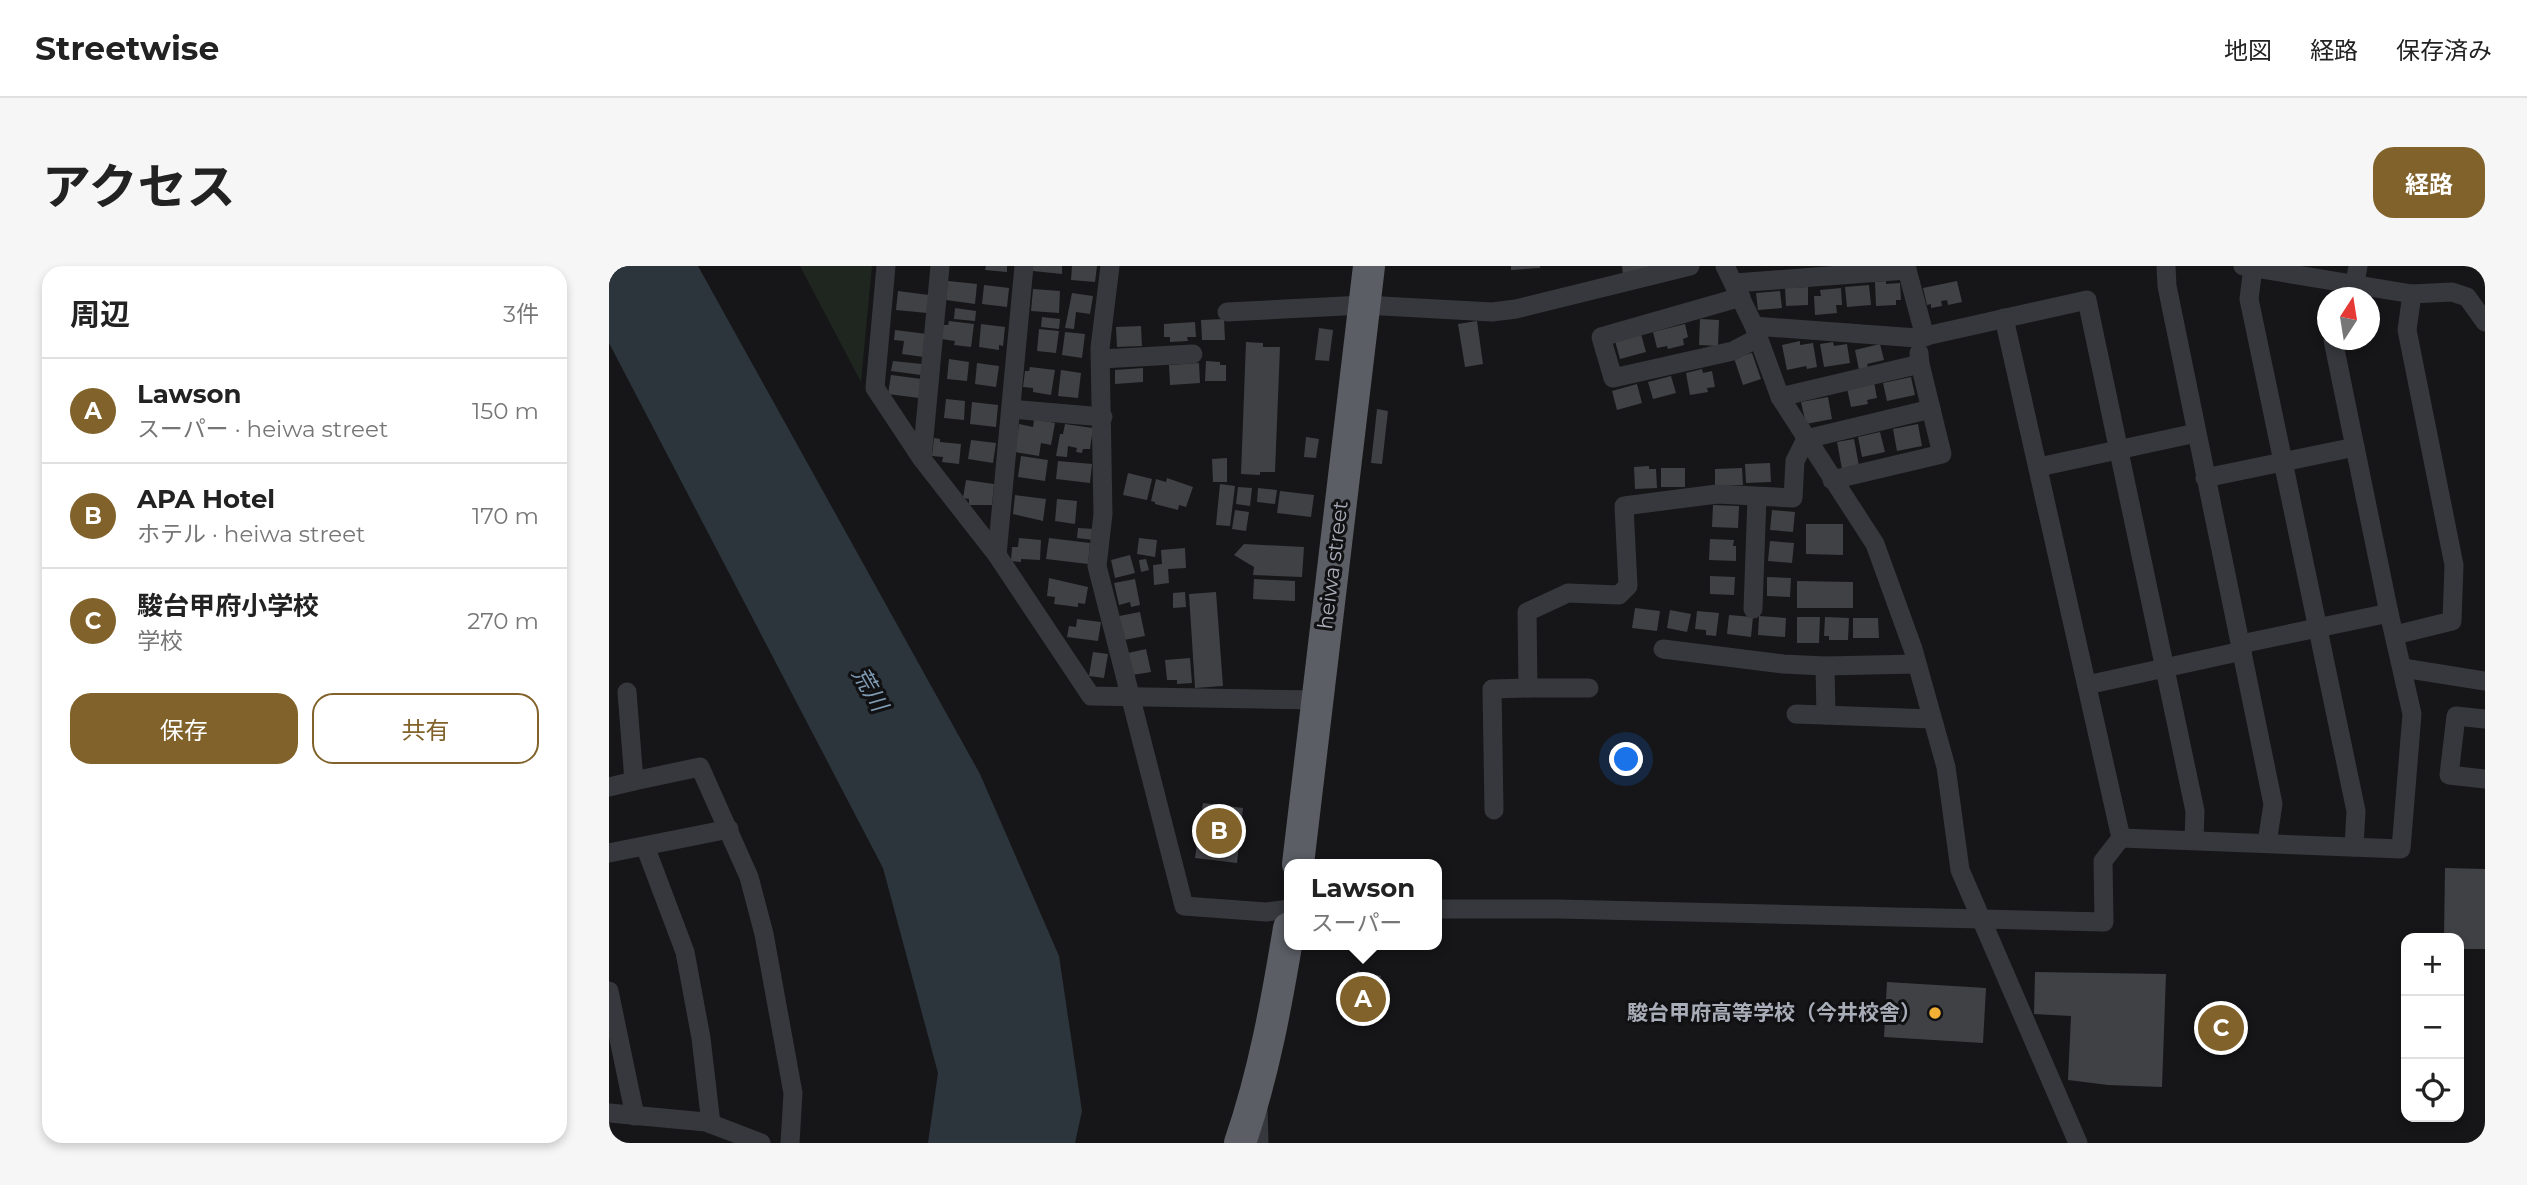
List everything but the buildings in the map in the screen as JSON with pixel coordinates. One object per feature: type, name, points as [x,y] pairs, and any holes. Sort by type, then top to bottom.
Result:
[{"type":"highway","name":"heiwa street","points":[[1299,859],[1369,266]]},
{"type":"highway","points":[[1240,1143],[1276,1008],[1286,950]]},
{"type":"street","points":[[886,266],[874,388],[922,459],[997,555],[1091,696],[1317,700]]},
{"type":"street","points":[[922,459],[940,266]]},
{"type":"street","points":[[997,555],[1024,266]]},
{"type":"street","points":[[1110,266],[1101,359],[1103,514],[1097,566],[1185,906],[1266,912],[1284,910]]},
{"type":"street","points":[[1227,312],[1364,305],[1492,312],[1516,309],[1690,266]]},
{"type":"street","points":[[2166,266],[2167,286],[2196,433],[2273,804],[2267,843]]},
{"type":"street","points":[[2327,287],[2248,267],[2249,299],[2356,811],[2354,847]]},
{"type":"street","points":[[1832,480],[1942,454],[1920,365],[1921,337],[1907,268],[1734,282],[1601,337],[1613,378],[1733,351],[1756,332],[1921,337],[2087,300],[2195,811],[2194,840]]},
{"type":"street","points":[[2333,287],[2357,275],[2411,294],[2452,292],[2467,298],[2485,322]]},
{"type":"street","points":[[1734,282],[1780,397],[1875,544],[1917,664],[1946,767],[1960,870],[2078,1143]]},
{"type":"street","points":[[2395,635],[2452,621],[2454,565],[2407,330],[2411,294]]},
{"type":"street","points":[[2004,318],[2121,838]]},
{"type":"street","points":[[2121,838],[2401,849],[2412,713],[2335,350]]},
{"type":"street","points":[[1101,359],[1193,354]]},
{"type":"street","points":[[1780,397],[1920,365]]},
{"type":"street","points":[[1011,409],[1103,417]]},
{"type":"street","points":[[1528,688],[1527,612],[1568,593],[1619,595],[1628,586],[1624,506],[1717,494],[1793,498],[1795,461],[1806,439],[1931,409]]},
{"type":"street","points":[[2039,467],[2196,433]]},
{"type":"street","points":[[2205,478],[2355,447]]},
{"type":"street","points":[[1753,609],[1757,497]]},
{"type":"street","points":[[2087,685],[2389,613]]},
{"type":"street","points":[[1663,649],[1825,666],[1917,664]]},
{"type":"street","points":[[1825,666],[1826,715]]},
{"type":"street","points":[[2403,668],[2485,681]]},
{"type":"street","points":[[1494,810],[1492,689],[1588,688]]},
{"type":"street","points":[[627,692],[634,781]]},
{"type":"street","points":[[1796,713],[1932,719]]},
{"type":"street","points":[[2485,719],[2456,716],[2449,775],[2485,779]]},
{"type":"street","points":[[609,787],[700,766],[749,877],[764,934],[793,1093],[790,1143]]},
{"type":"street","points":[[609,853],[729,830]]},
{"type":"street","points":[[1442,909],[1558,909],[2104,922],[2103,861],[2121,838]]},
{"type":"street","points":[[645,846],[684,952],[701,1038],[711,1124]]},
{"type":"street","points":[[609,990],[635,1116]]},
{"type":"street","points":[[1257,1086],[1259,1143]]},
{"type":"street","points":[[609,1113],[711,1124],[761,1143]]},
{"type":"shaded area","points":[[800,266],[872,266],[861,382]]},
{"type":"water","name":"荒川","points":[[609,266],[698,266],[980,774],[1059,956],[1082,1111],[1075,1143],[928,1143],[938,1073],[883,868],[609,343]]},
{"type":"place","name":"APA Hotel","points":[[1219,831]]},
{"type":"place","name":"Lawson","points":[[1363,999]]},
{"type":"place","name":"駿台甲府高等学校（今井校舎）","points":[[1935,1013]]},
{"type":"place","name":"駿台甲府小学校","points":[[2221,1028]]}]
